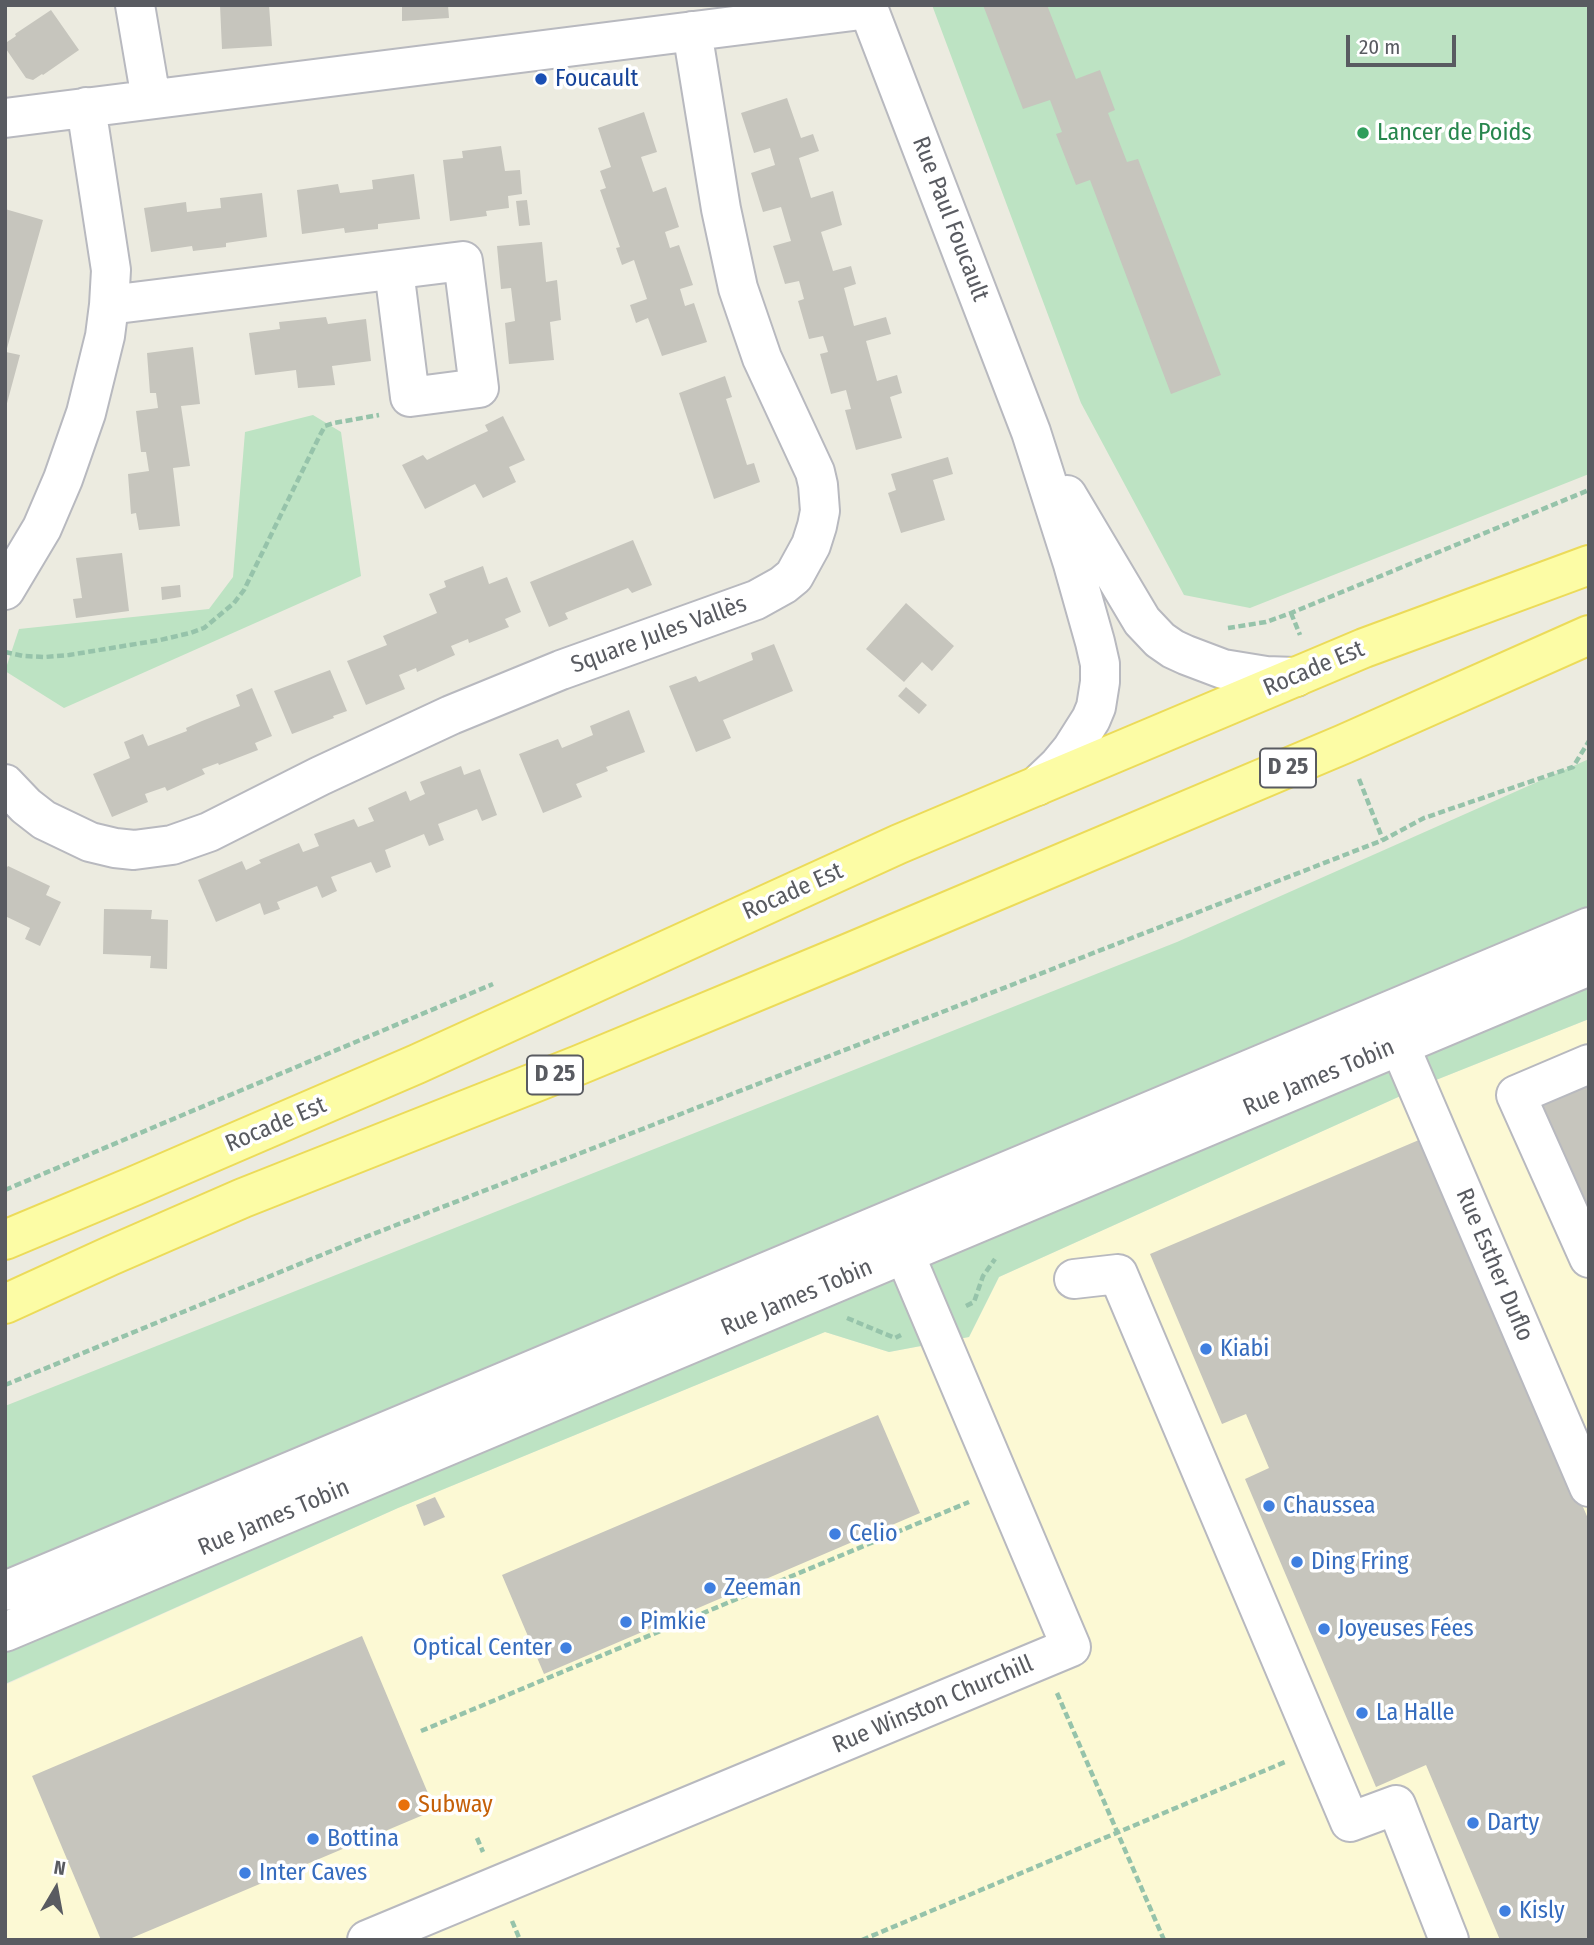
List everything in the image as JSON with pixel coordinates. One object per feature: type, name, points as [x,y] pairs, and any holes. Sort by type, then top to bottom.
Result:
[{"type":"main road","name":"Rocade Est","points":[[5,1240],[417,1064],[834,873],[1037,786],[1434,621],[1589,565]]},
{"type":"main road","name":"D 25","points":[[5,1304],[243,1198],[566,1070],[1344,744],[1589,635]]},
{"type":"street","points":[[135,5],[151,99]]},
{"type":"street","points":[[5,118],[868,7]]},
{"type":"street","name":"Rue Paul Foucault","points":[[868,7],[1031,432],[1088,616],[1100,664],[1096,707],[1081,737],[1058,766],[1037,786]]},
{"type":"street","name":"Square Jules Vallès","points":[[5,784],[44,820],[90,842],[134,850],[172,845],[209,832],[320,776],[451,715],[561,670],[756,600],[772,593],[794,576],[811,545],[817,526],[820,511],[818,485],[815,472],[762,358],[738,288],[721,209],[692,31]]},
{"type":"street","points":[[5,590],[42,528],[71,460],[98,370],[110,305],[111,270],[86,107]]},
{"type":"street","points":[[110,305],[463,261],[479,388],[410,397],[394,270]]},
{"type":"street","name":"Rue Paul Foucault","points":[[1031,432],[1116,579],[1149,630],[1173,649],[1223,669],[1266,676],[1296,677]]},
{"type":"street","name":"Rue James Tobin","points":[[5,1632],[1589,928]]},
{"type":"street","name":"Rue James Tobin","points":[[5,1591],[897,1236],[1399,1044],[1589,966]]},
{"type":"street","name":"Rue Esther Duflo","points":[[1399,1044],[1589,1487]]},
{"type":"street","points":[[1589,1064],[1516,1095],[1589,1258]]},
{"type":"street","name":"Rue Winston Churchill","points":[[367,1940],[1071,1647],[897,1236]]},
{"type":"street","points":[[1074,1279],[1118,1274],[1350,1822],[1396,1805],[1449,1940]]},
{"type":"path","points":[[5,652],[23,656],[69,655],[160,640],[190,634],[204,628],[234,603],[244,590],[325,426],[396,412],[410,397]]},
{"type":"path","points":[[1222,629],[1246,626],[1291,613],[1589,490]]},
{"type":"path","points":[[5,1385],[363,1238],[1383,840],[1424,818],[1573,767],[1589,741]]},
{"type":"path","points":[[5,1190],[495,984]]},
{"type":"path","points":[[421,1731],[973,1500]]},
{"type":"path","points":[[1042,1659],[1164,1940]]},
{"type":"path","points":[[862,1940],[1318,1748]]},
{"type":"shaded area","points":[[1589,1019],[1589,1940],[5,1940],[5,1685],[398,1508],[825,1332],[889,1352],[969,1337],[999,1277],[1436,1080]]},
{"type":"green space","points":[[932,5],[1589,5],[1589,474],[1250,608],[1184,595],[1081,403]]},
{"type":"green space","points":[[313,415],[341,432],[361,576],[64,708],[5,671],[19,629],[209,609],[233,577],[245,432]]},
{"type":"green space","points":[[1589,759],[1589,1019],[1436,1080],[999,1277],[969,1337],[889,1352],[825,1332],[398,1508],[5,1684],[5,1406],[1177,942]]},
{"type":"building","points":[[220,5],[269,5],[272,46],[222,49]]},
{"type":"building","points":[[402,5],[448,5],[449,18],[402,21]]},
{"type":"building","points":[[983,5],[1047,5],[1076,79],[1100,70],[1115,110],[1108,113],[1127,162],[1138,159],[1221,375],[1171,394],[1090,180],[1076,185],[1056,134],[1062,132],[1050,100],[1023,109]]},
{"type":"building","points":[[51,10],[79,50],[43,75],[33,80],[26,78],[6,49],[7,42]]},
{"type":"building","points":[[787,98],[801,138],[813,134],[819,151],[799,158],[811,198],[833,191],[842,225],[821,232],[833,271],[851,266],[856,284],[844,288],[854,326],[886,317],[891,334],[866,341],[877,381],[897,375],[902,393],[890,397],[902,438],[856,450],[845,410],[851,409],[846,390],[831,394],[820,354],[828,352],[823,336],[809,339],[798,301],[804,299],[799,281],[785,284],[773,246],[791,241],[781,207],[763,212],[751,173],[775,165],[770,148],[754,153],[741,113]]},
{"type":"building","points":[[644,112],[657,152],[641,157],[653,192],[666,187],[679,227],[665,232],[670,248],[679,245],[693,285],[680,289],[685,306],[694,303],[707,342],[662,356],[648,318],[636,323],[630,305],[647,299],[634,260],[622,265],[616,248],[620,247],[600,190],[606,188],[600,171],[611,167],[598,128]]},
{"type":"building","points":[[501,146],[505,171],[520,170],[522,194],[508,196],[509,208],[486,211],[487,216],[450,221],[443,160],[463,158],[462,151]]},
{"type":"building","points":[[414,174],[420,219],[378,224],[378,229],[345,233],[344,228],[302,234],[297,190],[338,184],[340,193],[373,189],[372,180]]},
{"type":"building","points":[[262,193],[267,237],[226,243],[226,247],[193,251],[192,246],[151,252],[144,208],[186,202],[187,212],[221,208],[220,198]]},
{"type":"building","points":[[527,200],[530,225],[519,226],[516,201]]},
{"type":"building","points":[[5,209],[43,220],[6,352],[20,355],[6,407]]},
{"type":"building","points":[[542,242],[546,282],[557,280],[561,320],[550,322],[554,360],[509,364],[505,323],[515,321],[511,288],[501,289],[497,246]]},
{"type":"building","points":[[326,317],[328,324],[366,319],[371,361],[332,366],[335,385],[298,388],[296,370],[255,375],[249,333],[280,329],[279,322]]},
{"type":"building","points":[[193,347],[200,404],[181,406],[190,466],[173,468],[180,526],[139,530],[136,513],[131,514],[128,474],[149,471],[146,452],[141,452],[136,411],[158,408],[156,393],[150,393],[147,353]]},
{"type":"building","points":[[725,376],[732,397],[726,399],[747,465],[754,463],[760,482],[714,499],[679,393]]},
{"type":"building","points":[[503,416],[525,460],[509,467],[516,482],[483,498],[475,484],[425,509],[402,465],[423,455],[427,460],[488,431],[485,425]]},
{"type":"building","points":[[948,457],[953,474],[933,480],[945,520],[901,533],[888,493],[896,490],[891,474]]},
{"type":"building","points":[[633,540],[652,585],[632,593],[628,588],[565,613],[568,619],[549,627],[530,582]]},
{"type":"building","points":[[122,553],[129,611],[76,618],[73,599],[82,598],[76,558]]},
{"type":"building","points":[[483,566],[489,584],[507,577],[521,612],[505,619],[509,627],[469,643],[468,639],[451,646],[455,655],[417,672],[416,668],[399,675],[405,689],[366,705],[347,661],[387,645],[383,636],[437,613],[429,594],[446,587],[444,581]]},
{"type":"building","points":[[180,585],[181,597],[162,600],[161,587]]},
{"type":"building","points":[[906,603],[954,646],[932,671],[922,662],[904,682],[866,649]]},
{"type":"building","points":[[774,644],[793,691],[723,720],[731,738],[696,752],[669,686],[696,676],[699,682],[753,660],[751,653]]},
{"type":"building","points":[[330,670],[347,711],[292,734],[274,691]]},
{"type":"building","points":[[906,687],[927,705],[919,714],[898,696]]},
{"type":"building","points":[[252,688],[272,736],[255,743],[258,750],[202,769],[205,774],[167,791],[165,787],[145,794],[148,802],[112,817],[93,774],[130,758],[124,742],[143,734],[148,746],[187,731],[186,728],[240,706],[236,695]]},
{"type":"building","points":[[629,710],[645,752],[606,767],[608,771],[576,784],[582,797],[543,813],[519,754],[558,739],[562,748],[593,735],[590,726]]},
{"type":"building","points":[[461,766],[464,775],[480,769],[497,815],[482,821],[477,809],[438,824],[444,840],[429,846],[424,834],[385,850],[391,867],[376,873],[371,862],[331,877],[337,891],[322,898],[317,886],[277,902],[280,909],[264,915],[260,903],[216,922],[198,880],[242,861],[246,870],[261,863],[259,860],[299,843],[303,852],[319,846],[314,834],[354,819],[358,827],[374,821],[368,808],[406,791],[410,801],[425,794],[420,782]]},
{"type":"building","points":[[8,866],[50,886],[46,895],[61,902],[40,946],[25,939],[30,928],[5,916],[5,870]]},
{"type":"building","points":[[104,909],[152,910],[151,919],[168,920],[167,969],[150,968],[151,956],[103,954]]},
{"type":"building","points":[[1589,1075],[1589,1234],[1532,1099]]},
{"type":"building","points":[[1426,1137],[1589,1521],[1589,1940],[1500,1940],[1426,1765],[1376,1787],[1245,1479],[1269,1468],[1246,1414],[1222,1424],[1150,1254]]},
{"type":"building","points":[[878,1415],[920,1513],[544,1674],[502,1575]]},
{"type":"building","points":[[435,1497],[445,1517],[424,1526],[416,1505]]},
{"type":"building","points":[[362,1636],[435,1810],[127,1940],[101,1940],[32,1776]]},
{"type":"place","name":"Foucault","points":[[541,79]]},
{"type":"place","name":"Lancer de Poids","points":[[1363,133]]},
{"type":"place","name":"Kiabi","points":[[1206,1349]]},
{"type":"place","name":"Chaussea","points":[[1269,1506]]},
{"type":"place","name":"Celio","points":[[835,1534]]},
{"type":"place","name":"Ding Fring","points":[[1297,1562]]},
{"type":"place","name":"Zeeman","points":[[710,1588]]},
{"type":"place","name":"Pimkie","points":[[626,1622]]},
{"type":"place","name":"Joyeuses Fées","points":[[1324,1629]]},
{"type":"place","name":"Optical Center","points":[[566,1648]]},
{"type":"place","name":"La Halle","points":[[1362,1713]]},
{"type":"place","name":"Subway","points":[[404,1805]]},
{"type":"place","name":"Darty","points":[[1473,1823]]},
{"type":"place","name":"Bottina","points":[[313,1839]]},
{"type":"place","name":"Inter Caves","points":[[245,1873]]},
{"type":"place","name":"Kisly","points":[[1505,1911]]}]
